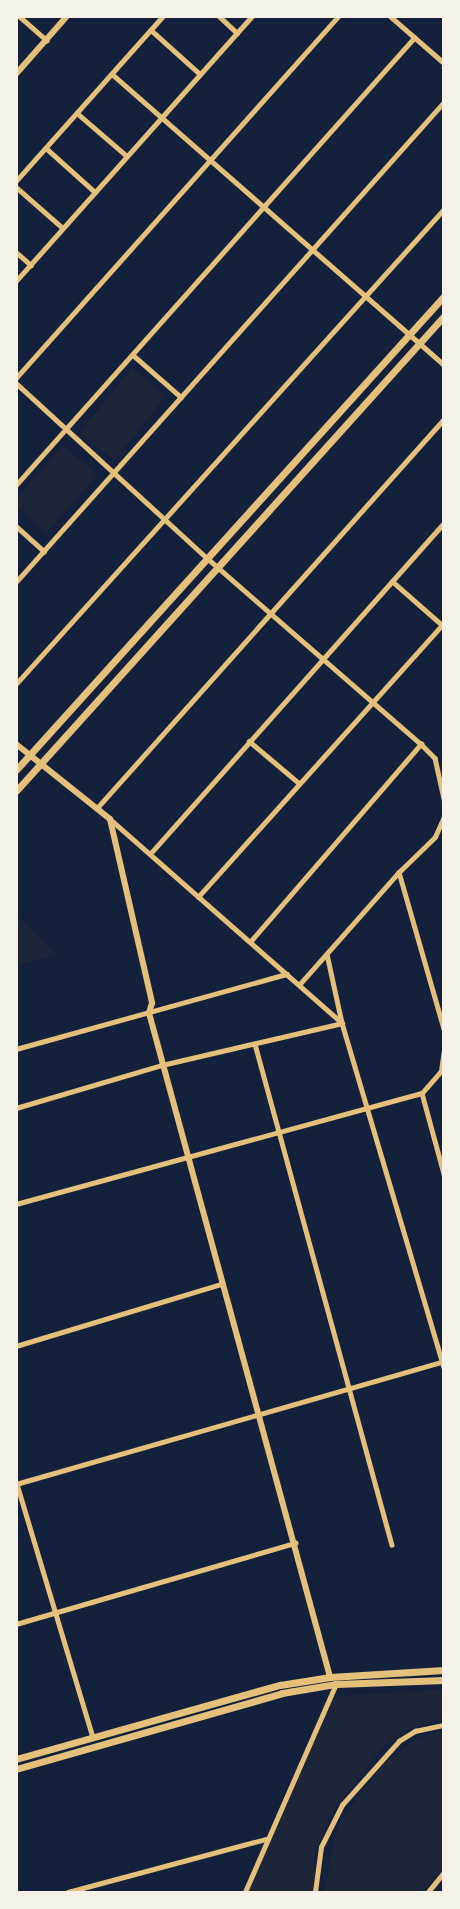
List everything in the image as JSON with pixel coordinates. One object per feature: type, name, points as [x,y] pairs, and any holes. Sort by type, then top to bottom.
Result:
[{"type":"main road","points":[[16,770],[444,296]]},
{"type":"main road","points":[[16,791],[444,316]]},
{"type":"main road","points":[[16,1759],[280,1685],[330,1677],[444,1670]]},
{"type":"main road","points":[[16,1769],[282,1693],[336,1684],[444,1680]]},
{"type":"street","points":[[19,16],[47,40]]},
{"type":"street","points":[[16,74],[67,16]]},
{"type":"street","points":[[17,178],[163,16]]},
{"type":"street","points":[[219,16],[237,33]]},
{"type":"street","points":[[16,280],[252,16]]},
{"type":"street","points":[[339,16],[16,381],[66,430],[207,558],[320,659],[421,744],[435,758],[444,800]]},
{"type":"street","points":[[390,16],[444,63]]},
{"type":"street","points":[[151,30],[200,74]]},
{"type":"street","points":[[16,485],[414,38]]},
{"type":"street","points":[[112,74],[311,251],[444,365]]},
{"type":"street","points":[[16,582],[444,102]]},
{"type":"street","points":[[77,113],[127,156]]},
{"type":"street","points":[[46,148],[95,192]]},
{"type":"street","points":[[16,187],[63,228]]},
{"type":"street","points":[[16,684],[444,209]]},
{"type":"street","points":[[16,252],[31,265]]},
{"type":"street","points":[[134,355],[181,397]]},
{"type":"street","points":[[97,808],[444,419]]},
{"type":"street","points":[[150,854],[320,659],[444,523]]},
{"type":"street","points":[[16,526],[45,550]]},
{"type":"street","points":[[198,897],[370,702],[443,624],[392,581]]},
{"type":"street","points":[[249,741],[298,783]]},
{"type":"street","points":[[16,744],[110,819],[342,1023]]},
{"type":"street","points":[[250,942],[421,744]]},
{"type":"street","points":[[299,985],[399,872],[435,837],[444,817]]},
{"type":"street","points":[[110,819],[152,1003],[148,1013],[330,1677]]},
{"type":"street","points":[[399,872],[444,1029]]},
{"type":"street","points":[[93,1737],[17,1483],[443,1363],[342,1023],[327,954]]},
{"type":"street","points":[[16,1049],[287,975]]},
{"type":"street","points":[[16,1108],[162,1065],[342,1023]]},
{"type":"street","points":[[255,1044],[392,1545]]},
{"type":"street","points":[[16,1204],[422,1093],[441,1071],[444,1049]]},
{"type":"street","points":[[422,1093],[444,1174]]},
{"type":"street","points":[[16,1346],[222,1284]]},
{"type":"street","points":[[16,1624],[57,1614],[295,1543]]},
{"type":"street","points":[[245,1893],[336,1684]]},
{"type":"street","points":[[315,1893],[321,1847],[342,1805],[399,1741],[415,1731],[444,1725]]},
{"type":"street","points":[[68,1893],[267,1839]]},
{"type":"street","points":[[428,1893],[444,1872]]},
{"type":"shaded area","points":[[132,368],[166,396],[114,460],[80,433]]},
{"type":"shaded area","points":[[63,445],[97,475],[46,533],[17,506],[17,498]]},
{"type":"shaded area","points":[[17,915],[56,954],[17,966]]},
{"type":"shaded area","points":[[443,1690],[443,1719],[408,1729],[382,1748],[330,1815],[314,1856],[315,1892],[248,1892],[275,1825],[336,1696]]},
{"type":"shaded area","points":[[443,1729],[443,1871],[421,1892],[324,1892],[337,1826],[366,1786],[388,1759],[419,1738]]}]
